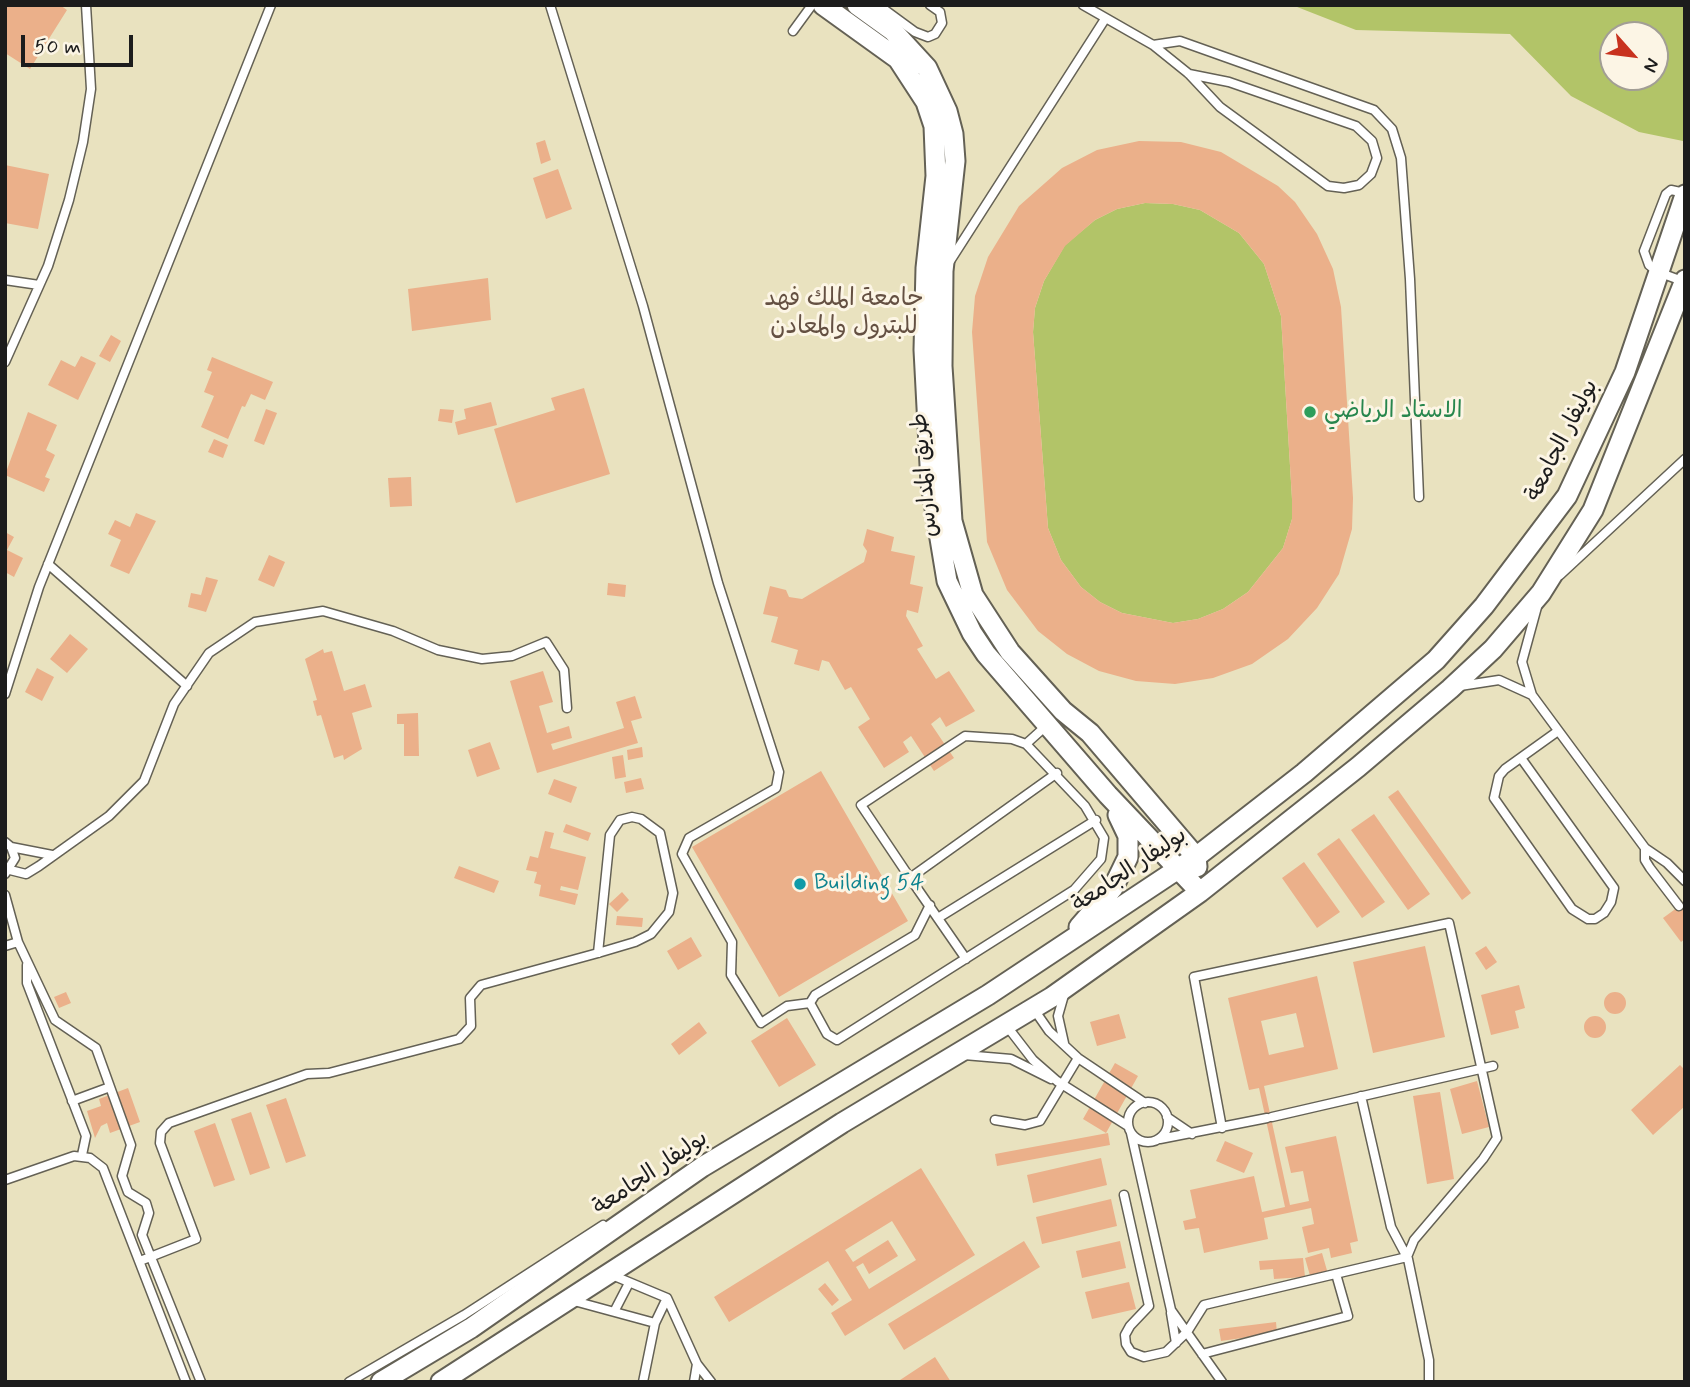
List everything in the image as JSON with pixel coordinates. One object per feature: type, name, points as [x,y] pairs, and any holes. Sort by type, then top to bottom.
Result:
[{"type":"street","points":[[823,5],[898,59],[926,102],[934,126],[936,176],[926,268],[924,350],[931,484],[940,555],[947,581],[972,633],[1046,726],[1175,869],[1200,892]]},
{"type":"street","name":"طريق المدارس","points":[[857,5],[912,49],[938,87],[947,111],[954,161],[943,271],[942,366],[952,521],[964,571],[973,595],[997,636],[1063,711],[1090,733],[1196,857]]},
{"type":"street","name":"بوليفار الجامعة","points":[[381,1382],[471,1328],[702,1167],[1063,947],[1196,857],[1304,774],[1436,660],[1485,606],[1567,496],[1625,372],[1685,194]]},
{"type":"street","name":"بوليفار الجامعة","points":[[441,1382],[1068,985],[1200,892],[1358,767],[1450,689],[1493,649],[1541,593],[1593,510],[1684,281]]},
{"type":"street","points":[[1567,496],[1593,510]]},
{"type":"street","points":[[1063,947],[1113,888],[1128,857],[1128,836],[1108,795]]},
{"type":"street","points":[[1196,857],[1200,892]]},
{"type":"lane","points":[[5,362],[39,285],[69,200],[83,142],[91,89],[86,5]]},
{"type":"lane","points":[[5,694],[48,564],[271,5]]},
{"type":"lane","points":[[550,5],[643,306],[718,583],[779,772],[776,788],[689,838],[682,854],[732,942],[731,975],[761,1023],[787,1006],[810,1003]]},
{"type":"lane","points":[[793,31],[812,5]]},
{"type":"lane","points":[[871,5],[886,10],[915,32],[928,37],[935,34],[942,23],[940,12],[930,5]]},
{"type":"lane","points":[[1083,5],[1153,45],[1189,74],[1220,107],[1328,186],[1344,188],[1359,185],[1371,174],[1377,158],[1372,141],[1356,126],[1229,82],[1189,74]]},
{"type":"lane","points":[[943,271],[1105,19]]},
{"type":"lane","points":[[1153,45],[1180,41],[1374,110],[1392,129],[1401,158],[1410,279],[1419,497]]},
{"type":"lane","points":[[1658,272],[1684,281]]},
{"type":"lane","points":[[5,280],[39,285]]},
{"type":"lane","points":[[1685,459],[1541,593],[1523,649],[1523,671],[1532,695],[1645,848],[1667,863],[1685,881]]},
{"type":"lane","points":[[48,564],[187,686]]},
{"type":"lane","points":[[8,844],[15,858],[8,872],[26,874],[109,816],[144,781],[174,704],[209,653],[255,622],[323,611],[393,631],[438,650],[482,659],[512,656],[545,642],[564,670],[567,708]]},
{"type":"lane","points":[[1450,689],[1487,679],[1499,680],[1532,695]]},
{"type":"lane","points":[[1026,744],[1063,711]]},
{"type":"lane","points":[[1521,758],[1614,888],[1611,902],[1604,913],[1595,919],[1588,919],[1572,909],[1497,806],[1494,784],[1505,769],[1558,731]]},
{"type":"lane","points":[[810,1003],[827,1034],[837,1040],[966,959],[1074,890],[1101,859],[1105,849],[1104,838],[1096,820],[1056,773],[1026,744],[1012,739],[965,736],[861,805],[966,959]]},
{"type":"lane","points":[[910,878],[1056,773]]},
{"type":"lane","points":[[140,1261],[196,1239],[160,1143],[162,1132],[169,1123],[307,1074],[329,1073],[459,1039],[471,1026],[470,998],[476,988],[598,953],[651,934],[662,923],[672,904],[663,841],[655,827],[641,819],[632,817],[620,820],[610,835],[598,953]]},
{"type":"lane","points":[[939,918],[1096,820]]},
{"type":"lane","points":[[8,844],[52,855]]},
{"type":"lane","points":[[1645,848],[1645,859],[1650,869],[1679,906]]},
{"type":"lane","points":[[5,895],[27,965],[38,979],[55,1020],[96,1048],[131,1145],[122,1176],[128,1192],[146,1203],[149,1213],[142,1235],[201,1382]]},
{"type":"lane","points":[[810,1003],[815,995],[915,935],[929,905]]},
{"type":"lane","points":[[1222,1128],[1194,978],[1449,923],[1497,1138],[1483,1159],[1414,1240],[1407,1256]]},
{"type":"lane","points":[[5,946],[18,942]]},
{"type":"lane","points":[[27,965],[27,983],[86,1136],[82,1155]]},
{"type":"lane","points":[[1065,1046],[1058,1016],[1068,985]]},
{"type":"lane","points":[[1033,1008],[1078,1058],[1144,1103],[1159,1106],[1167,1117],[1192,1134]]},
{"type":"lane","points":[[1006,1025],[1033,1060],[1060,1083],[1130,1129],[1143,1142],[1269,1118],[1493,1066]]},
{"type":"lane","points":[[936,1067],[966,1055],[992,1055],[1011,1059],[1060,1083]]},
{"type":"lane","points":[[995,1120],[1026,1125],[1040,1121],[1060,1083],[1078,1058]]},
{"type":"lane","points":[[72,1101],[110,1087]]},
{"type":"lane","points":[[1361,1096],[1391,1227],[1407,1256],[1429,1360],[1429,1382]]},
{"type":"lane","points":[[1144,1103],[1132,1111],[1130,1129],[1176,1343]]},
{"type":"lane","points":[[1158,1139],[1167,1126],[1167,1117]]},
{"type":"lane","points":[[5,1180],[82,1155],[90,1158],[106,1172],[186,1382]]},
{"type":"lane","points":[[349,1382],[464,1315],[562,1249],[702,1167]]},
{"type":"lane","points":[[1124,1195],[1149,1306],[1130,1326],[1125,1335],[1126,1344],[1131,1352],[1144,1357],[1166,1352],[1187,1332],[1205,1305],[1407,1256]]},
{"type":"lane","points":[[610,1274],[667,1298],[697,1364],[711,1382]]},
{"type":"lane","points":[[1202,1354],[1348,1316],[1336,1274]]},
{"type":"lane","points":[[615,1310],[629,1283]]},
{"type":"lane","points":[[643,1382],[655,1323],[667,1298]]},
{"type":"lane","points":[[569,1300],[615,1310],[655,1323]]},
{"type":"lane","points":[[1171,1310],[1222,1382]]},
{"type":"lane","points":[[694,1382],[697,1364]]},
{"type":"green space","points":[[1292,5],[1685,5],[1683,141],[1639,132],[1571,96],[1510,34],[1356,30]]},
{"type":"green space","points":[[1145,203],[1173,204],[1200,210],[1239,233],[1264,264],[1281,316],[1292,499],[1292,519],[1283,548],[1248,592],[1223,609],[1198,619],[1173,623],[1122,613],[1100,602],[1081,587],[1061,560],[1048,528],[1033,332],[1035,308],[1044,281],[1065,245],[1095,220],[1117,209]]},
{"type":"building","points":[[5,5],[60,5],[67,10],[30,69],[5,53]]},
{"type":"building","points":[[545,140],[551,160],[541,164],[536,143]]},
{"type":"building","points":[[1139,141],[1181,142],[1221,152],[1278,186],[1295,202],[1317,234],[1333,269],[1341,307],[1353,498],[1352,529],[1339,574],[1317,608],[1288,639],[1252,664],[1213,678],[1175,684],[1136,681],[1099,671],[1067,654],[1038,631],[1007,590],[987,542],[972,332],[975,296],[988,257],[1019,206],[1062,168],[1097,150]],"holes":[[[1145,203],[1173,204],[1200,210],[1239,233],[1264,264],[1281,316],[1292,499],[1292,519],[1283,548],[1248,592],[1223,609],[1198,619],[1173,623],[1122,613],[1100,602],[1081,587],[1061,560],[1048,528],[1033,332],[1035,308],[1044,281],[1065,246],[1095,220],[1117,209]]]},
{"type":"building","points":[[5,165],[49,174],[38,229],[5,223]]},
{"type":"building","points":[[558,169],[572,209],[546,219],[533,178]]},
{"type":"building","points":[[488,278],[491,320],[412,331],[408,289]]},
{"type":"building","points":[[111,335],[121,341],[110,362],[99,356]]},
{"type":"building","points":[[81,356],[96,363],[78,400],[48,385],[61,360],[75,367]]},
{"type":"building","points":[[212,357],[273,382],[265,400],[251,394],[245,407],[242,406],[228,439],[201,427],[214,396],[204,392],[212,372],[207,370]]},
{"type":"building","points":[[584,388],[610,474],[516,503],[494,429],[555,410],[551,398]]},
{"type":"building","points":[[491,402],[497,425],[458,435],[455,422],[466,419],[464,409]]},
{"type":"building","points":[[266,409],[277,413],[264,445],[254,441]]},
{"type":"building","points":[[440,409],[454,410],[452,423],[438,421]]},
{"type":"building","points":[[28,412],[57,425],[46,450],[55,455],[45,477],[50,479],[44,492],[5,475]]},
{"type":"building","points":[[214,439],[228,445],[223,458],[208,452]]},
{"type":"building","points":[[411,477],[412,506],[390,507],[388,478]]},
{"type":"building","points":[[136,513],[156,521],[129,574],[110,566],[121,540],[108,534],[115,520],[130,527]]},
{"type":"building","points":[[867,529],[894,537],[891,551],[915,556],[910,584],[923,587],[918,613],[907,610],[906,616],[923,646],[917,649],[936,679],[949,671],[975,711],[946,727],[940,717],[931,724],[954,758],[934,771],[911,736],[903,742],[909,752],[884,768],[858,727],[870,719],[851,687],[845,690],[829,662],[822,660],[819,671],[794,664],[798,650],[771,642],[778,617],[763,614],[770,586],[786,590],[789,597],[802,599],[864,562],[867,551],[863,545]]},
{"type":"building","points":[[5,532],[14,537],[7,550],[23,558],[14,577],[5,572]]},
{"type":"building","points":[[269,555],[285,562],[274,587],[258,580]]},
{"type":"building","points":[[206,577],[218,580],[206,612],[188,607],[191,593],[201,595]]},
{"type":"building","points":[[608,583],[626,585],[625,597],[607,595]]},
{"type":"building","points":[[70,634],[88,649],[67,673],[50,659]]},
{"type":"building","points":[[323,649],[324,653],[332,651],[344,691],[365,684],[372,707],[352,713],[362,749],[344,760],[343,755],[334,758],[321,715],[317,716],[313,701],[317,700],[305,659]]},
{"type":"building","points":[[37,668],[54,677],[42,701],[25,692]]},
{"type":"building","points":[[543,671],[553,702],[539,706],[547,733],[569,726],[572,738],[551,744],[553,750],[624,728],[616,702],[635,696],[642,718],[631,721],[638,743],[537,773],[510,681]]},
{"type":"building","points":[[418,713],[419,756],[404,756],[404,724],[397,724],[397,714]]},
{"type":"building","points":[[490,742],[500,769],[477,777],[468,750]]},
{"type":"building","points":[[642,747],[643,757],[628,760],[627,750]]},
{"type":"building","points":[[623,755],[626,777],[615,779],[612,757]]},
{"type":"building","name":"Building 54","points":[[821,771],[908,921],[779,997],[692,847]]},
{"type":"building","points":[[641,778],[644,789],[626,793],[624,782]]},
{"type":"building","points":[[554,779],[577,787],[571,803],[548,794]]},
{"type":"building","points":[[1398,790],[1471,893],[1462,900],[1388,797]]},
{"type":"building","points":[[1374,814],[1430,894],[1408,910],[1351,830]]},
{"type":"building","points":[[566,824],[591,833],[588,841],[563,832]]},
{"type":"building","points":[[545,831],[554,833],[550,848],[586,857],[578,890],[561,886],[560,890],[578,894],[575,905],[539,896],[541,885],[534,883],[537,872],[526,870],[530,856],[538,858]]},
{"type":"building","points":[[1339,838],[1385,902],[1362,918],[1317,854]]},
{"type":"building","points":[[1304,862],[1340,912],[1317,928],[1282,878]]},
{"type":"building","points":[[459,866],[499,881],[494,893],[454,878]]},
{"type":"building","points":[[622,892],[629,900],[617,912],[609,904]]},
{"type":"building","points":[[1685,902],[1685,939],[1681,942],[1663,918]]},
{"type":"building","points":[[617,916],[643,918],[642,927],[616,925]]},
{"type":"building","points":[[691,937],[702,956],[678,970],[667,951]]},
{"type":"building","points":[[1425,946],[1445,1037],[1373,1053],[1353,962]]},
{"type":"building","points":[[1486,946],[1497,962],[1486,970],[1475,953]]},
{"type":"building","points":[[1317,976],[1338,1069],[1264,1086],[1290,1205],[1309,1201],[1303,1171],[1291,1173],[1285,1147],[1336,1136],[1358,1241],[1350,1243],[1352,1253],[1331,1258],[1329,1248],[1308,1253],[1302,1227],[1314,1224],[1311,1208],[1264,1218],[1268,1239],[1204,1253],[1199,1228],[1185,1230],[1183,1221],[1196,1218],[1190,1190],[1254,1176],[1262,1212],[1285,1207],[1259,1088],[1249,1090],[1228,998]],"holes":[[[1296,1013],[1304,1047],[1269,1055],[1261,1021]]]},
{"type":"building","points":[[1519,985],[1525,1008],[1515,1011],[1519,1028],[1491,1035],[1481,995]]},
{"type":"building","points":[[66,992],[71,1003],[59,1008],[54,997]]},
{"type":"building","points":[[1615,992],[1623,995],[1626,1003],[1623,1011],[1615,1014],[1607,1011],[1604,1003],[1607,995]]},
{"type":"building","points":[[1119,1014],[1126,1038],[1097,1046],[1090,1022]]},
{"type":"building","points":[[1595,1016],[1603,1019],[1606,1027],[1603,1035],[1595,1038],[1587,1035],[1584,1027],[1587,1019]]},
{"type":"building","points":[[787,1018],[816,1065],[779,1087],[751,1041]]},
{"type":"building","points":[[699,1022],[707,1033],[679,1055],[671,1044]]},
{"type":"building","points":[[1115,1063],[1138,1076],[1106,1133],[1083,1119]]},
{"type":"building","points":[[1680,1065],[1685,1070],[1685,1106],[1653,1135],[1631,1110]]},
{"type":"building","points":[[1477,1081],[1489,1127],[1462,1134],[1450,1089]]},
{"type":"building","points":[[128,1088],[140,1122],[110,1133],[107,1123],[101,1126],[95,1138],[87,1111],[101,1106],[99,1099]]},
{"type":"building","points":[[1440,1092],[1454,1179],[1427,1184],[1413,1096]]},
{"type":"building","points":[[286,1098],[306,1156],[286,1163],[266,1105]]},
{"type":"building","points":[[251,1112],[270,1168],[250,1175],[231,1119]]},
{"type":"building","points":[[215,1123],[235,1180],[214,1187],[194,1131]]},
{"type":"building","points":[[1108,1133],[1110,1145],[997,1166],[995,1154]]},
{"type":"building","points":[[1225,1141],[1253,1153],[1244,1173],[1216,1161]]},
{"type":"building","points":[[1101,1158],[1107,1185],[1033,1203],[1027,1175]]},
{"type":"building","points":[[921,1168],[975,1255],[845,1336],[831,1313],[852,1300],[828,1261],[729,1322],[714,1297]],"holes":[[[892,1221],[916,1260],[869,1289],[856,1267],[863,1263],[869,1274],[898,1256],[888,1240],[853,1262],[845,1250]]]},
{"type":"building","points":[[1111,1199],[1117,1226],[1042,1244],[1036,1217]]},
{"type":"building","points":[[1024,1241],[1040,1267],[904,1350],[888,1324]]},
{"type":"building","points":[[1120,1241],[1126,1268],[1082,1278],[1076,1251]]},
{"type":"building","points":[[1322,1253],[1328,1274],[1311,1279],[1305,1258]]},
{"type":"building","points":[[1303,1258],[1305,1277],[1274,1279],[1273,1269],[1260,1270],[1259,1261]]},
{"type":"building","points":[[1129,1282],[1136,1309],[1092,1319],[1085,1292]]},
{"type":"building","points":[[825,1283],[839,1300],[832,1306],[818,1289]]},
{"type":"building","points":[[1276,1322],[1277,1333],[1221,1341],[1219,1329]]},
{"type":"building","points":[[935,1357],[951,1382],[897,1382]]},
{"type":"place","name":"الاستاد الرياضي","points":[[1310,412]]},
{"type":"place","name":"Building 54","points":[[800,884]]},
{"type":"district","name":"جامعة الملك فهد للبترول والمعادن","points":[[844,314]]}]
